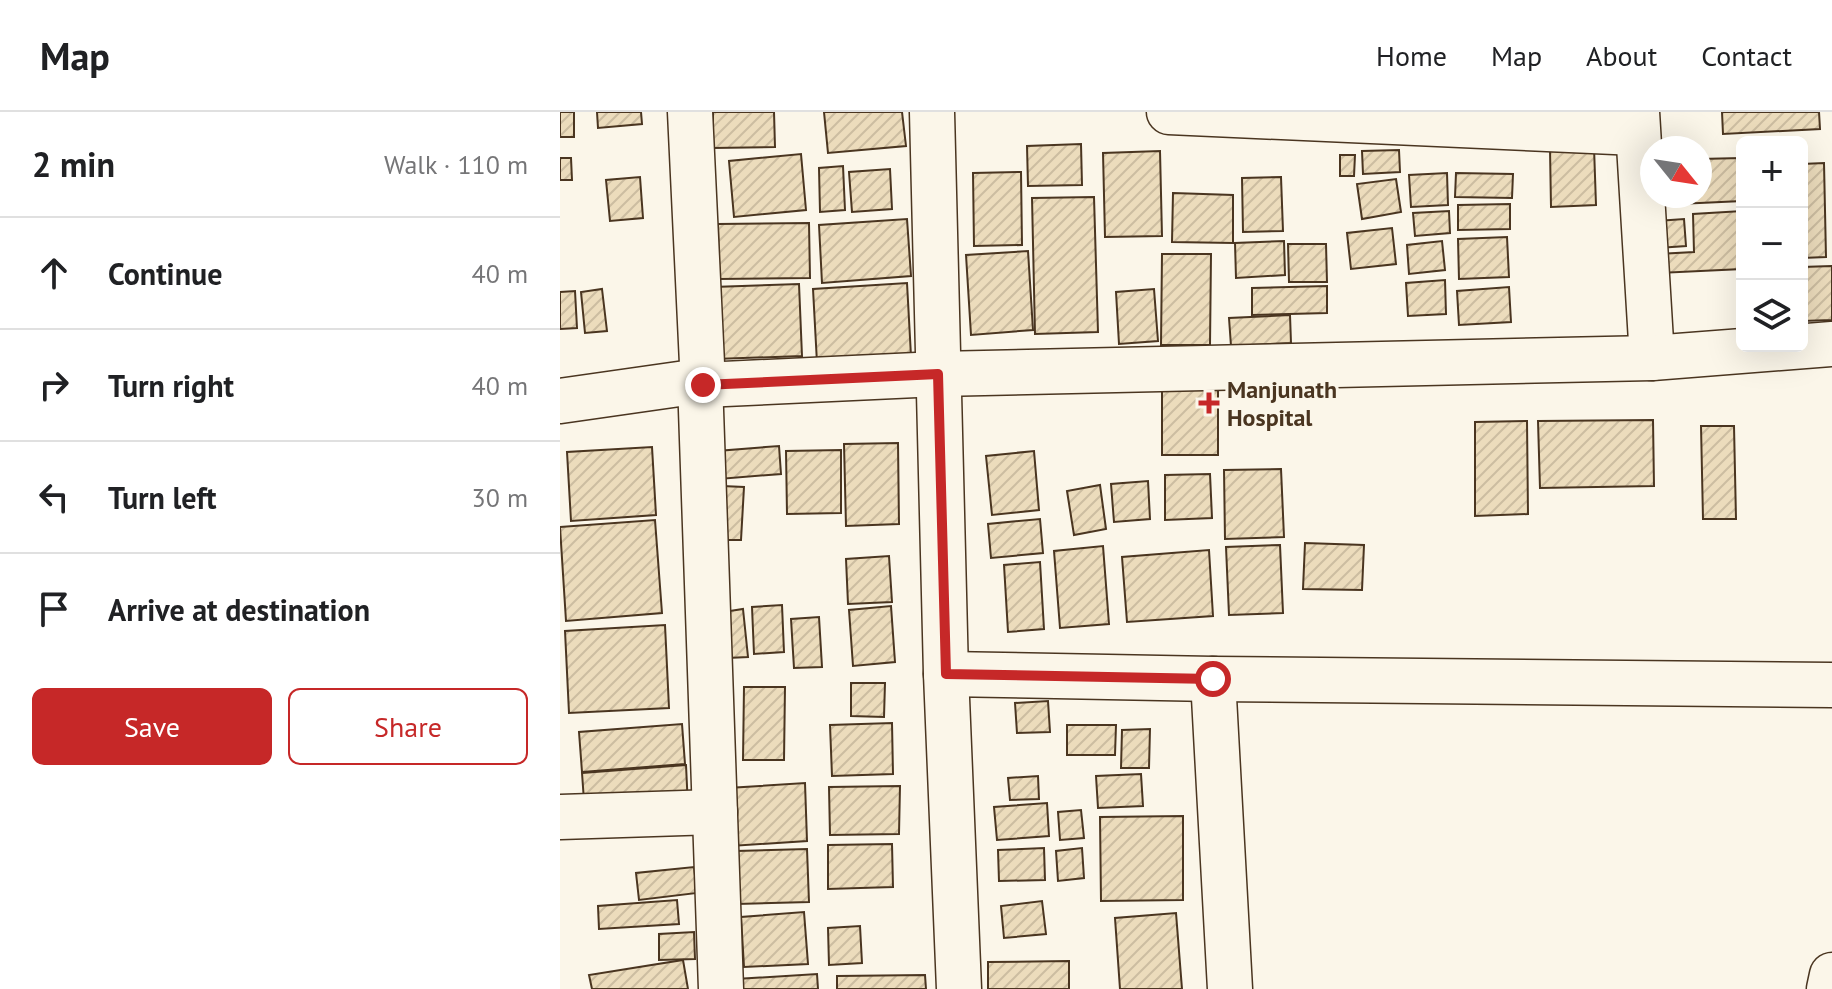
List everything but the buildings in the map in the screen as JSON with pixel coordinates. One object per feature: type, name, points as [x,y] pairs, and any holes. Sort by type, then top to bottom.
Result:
[{"type":"street","points":[[690,112],[721,989]]},
{"type":"street","points":[[932,112],[946,674],[959,989]]},
{"type":"street","points":[[1169,112],[1637,123],[1652,358]]},
{"type":"street","points":[[560,401],[701,383],[938,374],[1652,358],[1832,344]]},
{"type":"street","points":[[946,674],[1832,685]]},
{"type":"street","points":[[1213,679],[1230,989]]},
{"type":"street","points":[[560,817],[715,812]]},
{"type":"street","points":[[1829,989],[1832,975]]},
{"type":"place","name":"Manjunath Hospital","points":[[1209,403]]},
{"type":"route","points":[[703,385],[938,374],[946,674],[1213,679]]}]
